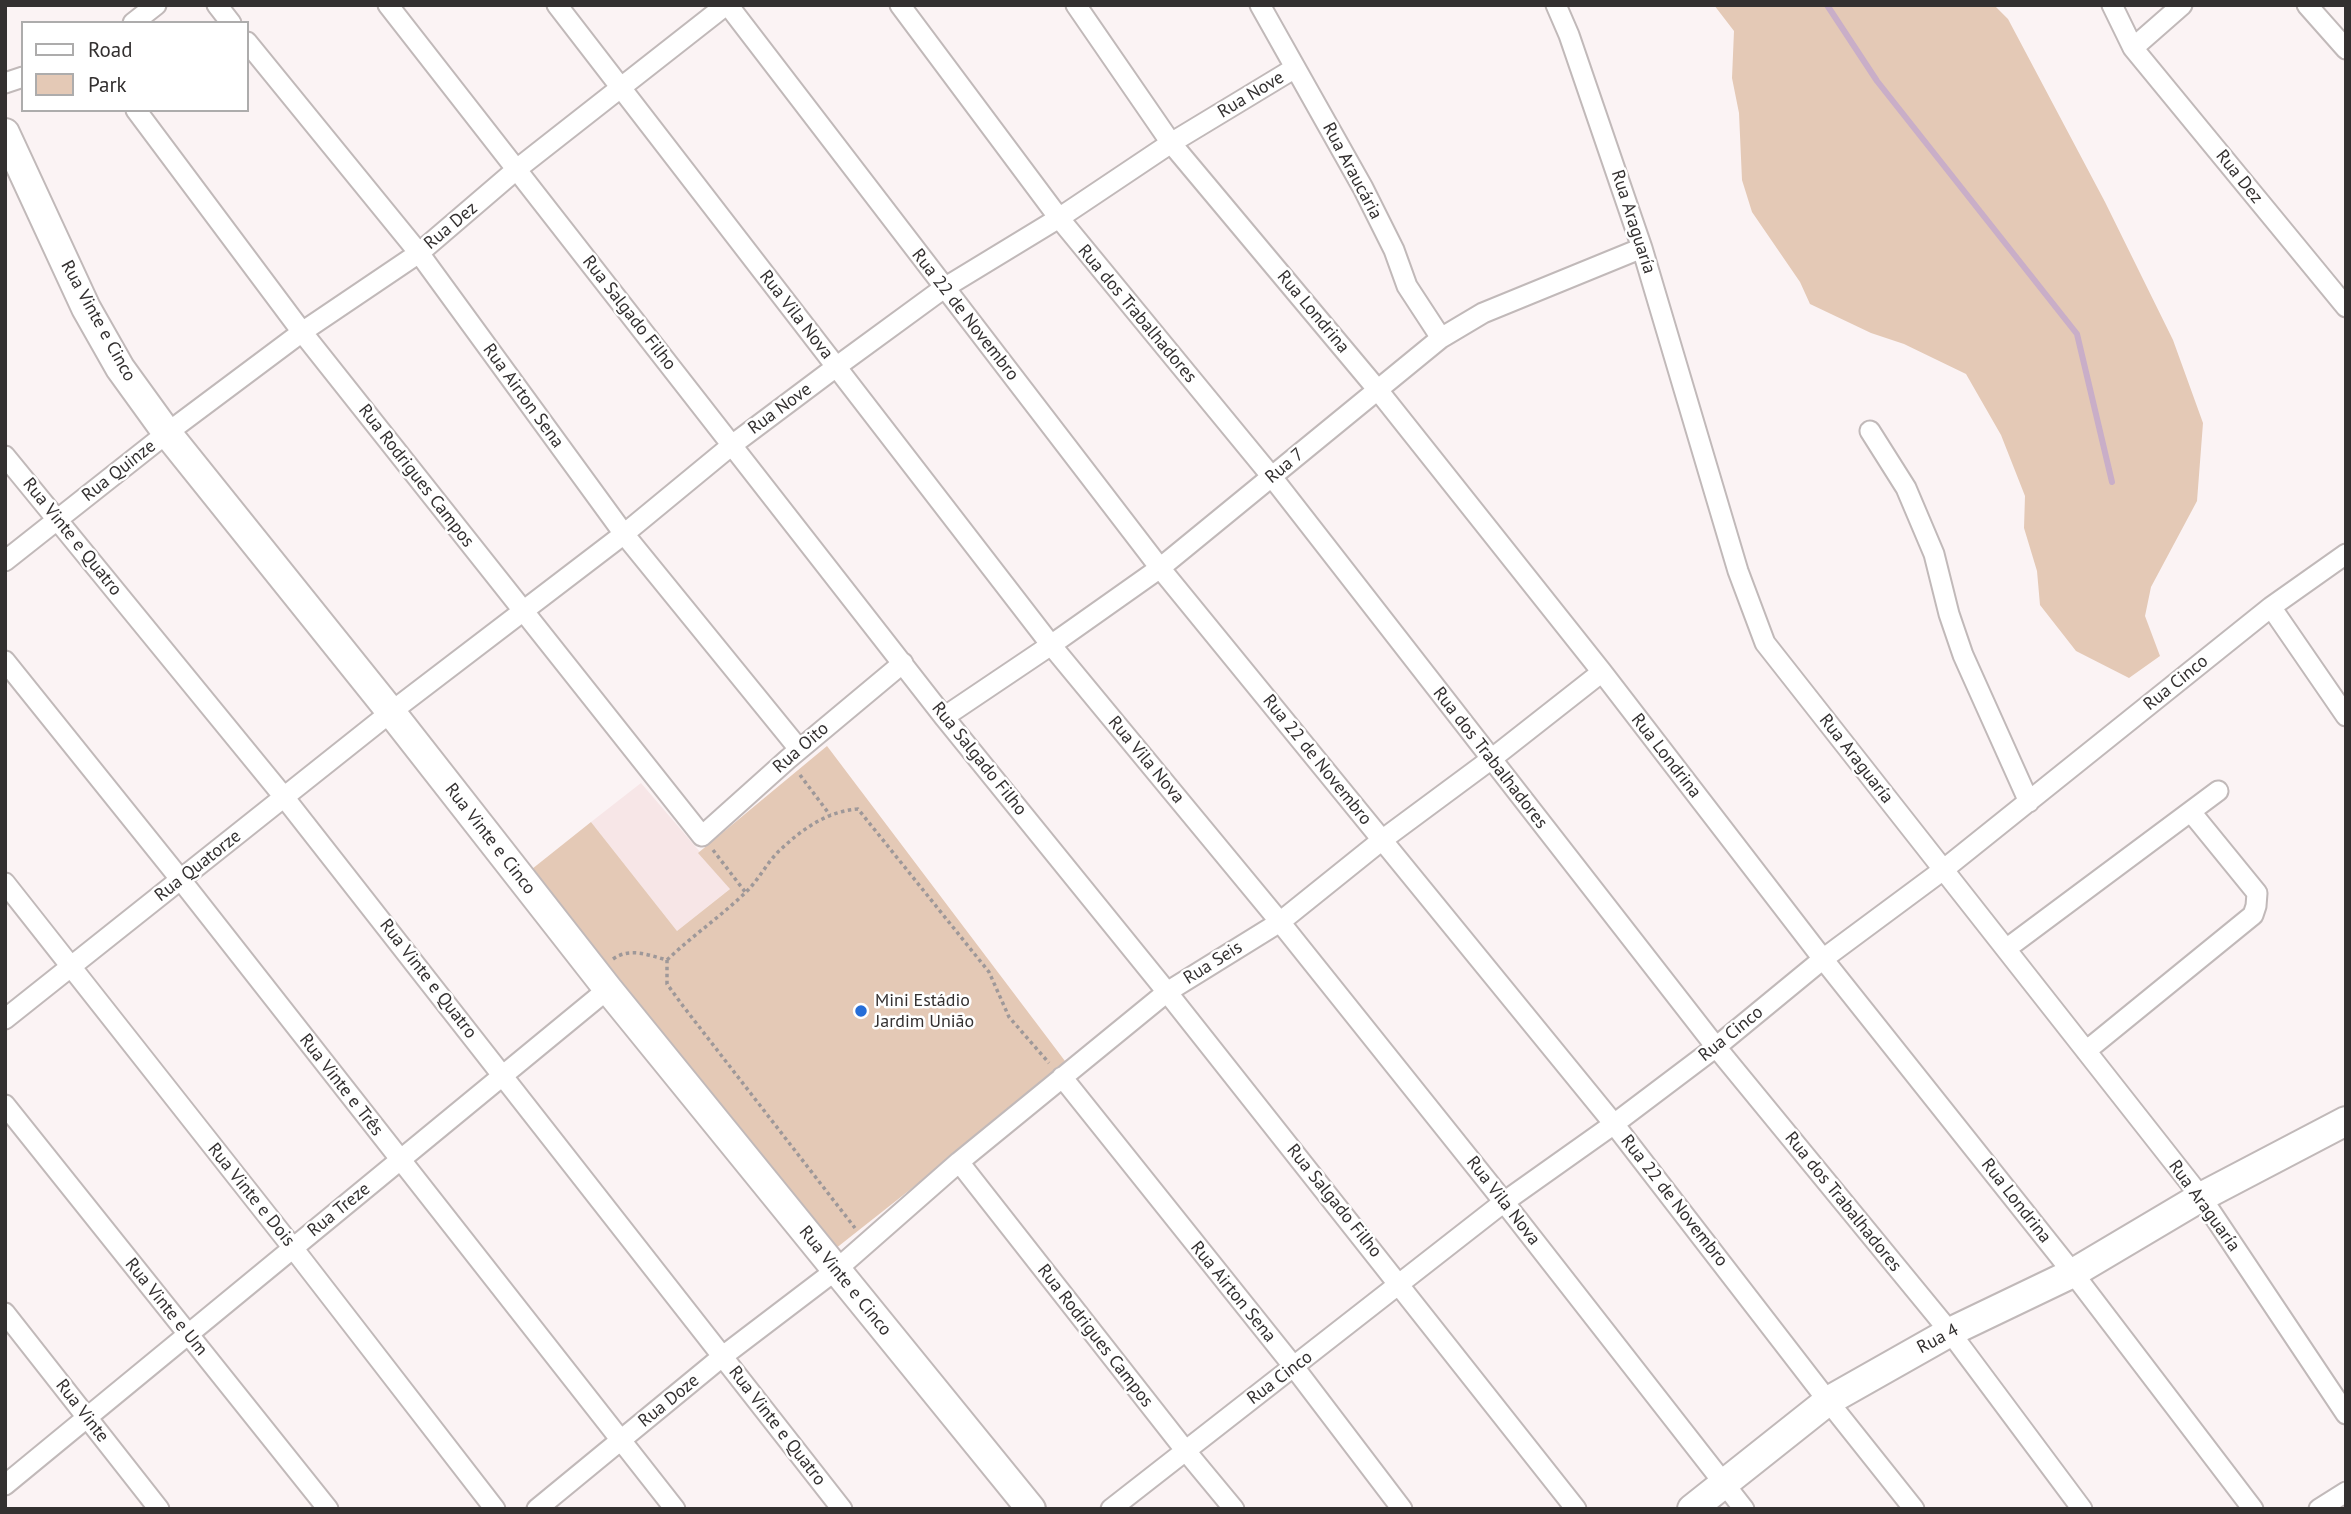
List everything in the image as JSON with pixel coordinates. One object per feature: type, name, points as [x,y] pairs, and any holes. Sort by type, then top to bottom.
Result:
[{"type":"street","points":[[136,21],[156,5]]},
{"type":"street","points":[[217,5],[229,21]]},
{"type":"street","name":"Rua Salgado Filho","points":[[388,5],[944,717],[1167,992],[1576,1509]]},
{"type":"street","name":"Rua Vila Nova","points":[[557,5],[1051,645],[1280,922],[1744,1509]]},
{"type":"street","name":"Rua Dez","points":[[167,433],[302,332],[419,253],[517,169],[727,5]]},
{"type":"street","name":"Rua 22 de Novembro","points":[[727,5],[1160,568],[1614,1124],[1914,1509]]},
{"type":"street","name":"Rua dos Trabalhadores","points":[[901,5],[1059,219],[1272,477],[1716,1047],[1950,1332],[2082,1509]]},
{"type":"street","name":"Rua Londrina","points":[[1076,5],[1171,143],[1377,389],[1602,672],[1824,959],[2073,1273],[2253,1509]]},
{"type":"street","name":"Rua Araucária","points":[[1260,5],[1363,188],[1394,250],[1407,286],[1441,338]]},
{"type":"street","name":"Rua Araguaría","points":[[1556,5],[1569,35],[1642,248],[1738,571],[1765,643],[2201,1197],[2346,1414]]},
{"type":"street","name":"Rua Dez","points":[[2112,5],[2133,48],[2346,307]]},
{"type":"street","points":[[2133,48],[2182,5]]},
{"type":"street","points":[[2307,5],[2346,49]]},
{"type":"street","name":"Rua Airton Sena","points":[[248,43],[419,253],[624,534],[793,754]]},
{"type":"street","name":"Rua Nove","points":[[391,712],[624,534],[732,445],[944,288],[1059,219],[1171,143],[1295,68]]},
{"type":"street","name":"Rua Rodrigues Campos","points":[[137,112],[302,332],[702,836]]},
{"type":"street","name":"Rua Vinte e Cinco","points":[[5,132],[86,308],[120,368],[167,433],[391,712],[601,981],[1031,1509]]},
{"type":"street","name":"Rua 7","points":[[944,717],[1160,568],[1441,338],[1483,313],[1642,248]]},
{"type":"street","points":[[1870,431],[1906,488],[1934,554],[1949,614],[1964,655],[2029,802]]},
{"type":"street","name":"Rua Quinze","points":[[5,561],[167,433]]},
{"type":"street","name":"Rua Vinte e Quatro","points":[[5,456],[285,797],[842,1509]]},
{"type":"street","name":"Rua Cinco","points":[[1111,1509],[1504,1202],[1716,1047],[1824,959],[2029,802],[2271,607],[2346,554]]},
{"type":"street","points":[[2271,607],[2346,716]]},
{"type":"street","name":"Rua Vinte e Três","points":[[5,661],[181,880],[675,1509]]},
{"type":"street","name":"Rua Oito","points":[[702,836],[793,754],[903,663]]},
{"type":"street","name":"Rua Seis","points":[[836,1270],[959,1162],[1167,992],[1280,922],[1382,840],[1602,672]]},
{"type":"street","name":"Rua Quatorze","points":[[5,1019],[391,712]]},
{"type":"street","points":[[2006,949],[2218,791]]},
{"type":"street","points":[[2086,1051],[2253,915],[2257,893],[2191,812]]},
{"type":"street","name":"Rua Vinte e Dois","points":[[5,883],[495,1509]]},
{"type":"street","name":"Rua Treze","points":[[5,1485],[504,1075],[601,981]]},
{"type":"street","name":"Rua Airton Sena","points":[[1062,1077],[1294,1367],[1402,1509]]},
{"type":"street","name":"Rua Vinte e Um","points":[[5,1105],[328,1509]]},
{"type":"street","name":"Rua 4","points":[[1692,1509],[1828,1401],[1950,1332],[2073,1273],[2201,1197],[2342,1131]]},
{"type":"street","name":"Rua Rodrigues Campos","points":[[959,1162],[1234,1509]]},
{"type":"street","name":"Rua Doze","points":[[537,1509],[723,1356],[836,1270]]},
{"type":"street","name":"Rua Vinte","points":[[5,1313],[159,1509]]},
{"type":"street","points":[[2319,1509],[2346,1492]]},
{"type":"path","points":[[793,754],[830,815]]},
{"type":"path","points":[[867,1243],[667,984],[667,960],[746,893],[778,852],[821,819],[843,810],[858,809],[989,972],[1009,1017],[1062,1077]]},
{"type":"path","points":[[702,836],[746,893]]},
{"type":"path","points":[[601,981],[620,954],[635,951],[667,960]]},
{"type":"shaded area","points":[[641,783],[731,888],[677,931],[591,822]]},
{"type":"green space","points":[[1714,5],[1994,5],[2008,19],[2105,202],[2173,340],[2203,423],[2197,501],[2151,587],[2145,616],[2160,656],[2129,678],[2076,651],[2040,605],[2037,571],[2024,528],[2025,496],[2001,435],[1966,374],[1810,304],[1800,282],[1752,212],[1742,180],[1739,113],[1732,78],[1734,31]]},
{"type":"green space","points":[[827,746],[1068,1065],[835,1249],[532,869],[591,822],[677,931],[730,889],[698,853]]},
{"type":"waterway","points":[[1827,5],[1877,81],[2077,334],[2112,482]]},
{"type":"place","name":"Mini Estádio Jardim União","points":[[861,1011]]}]
